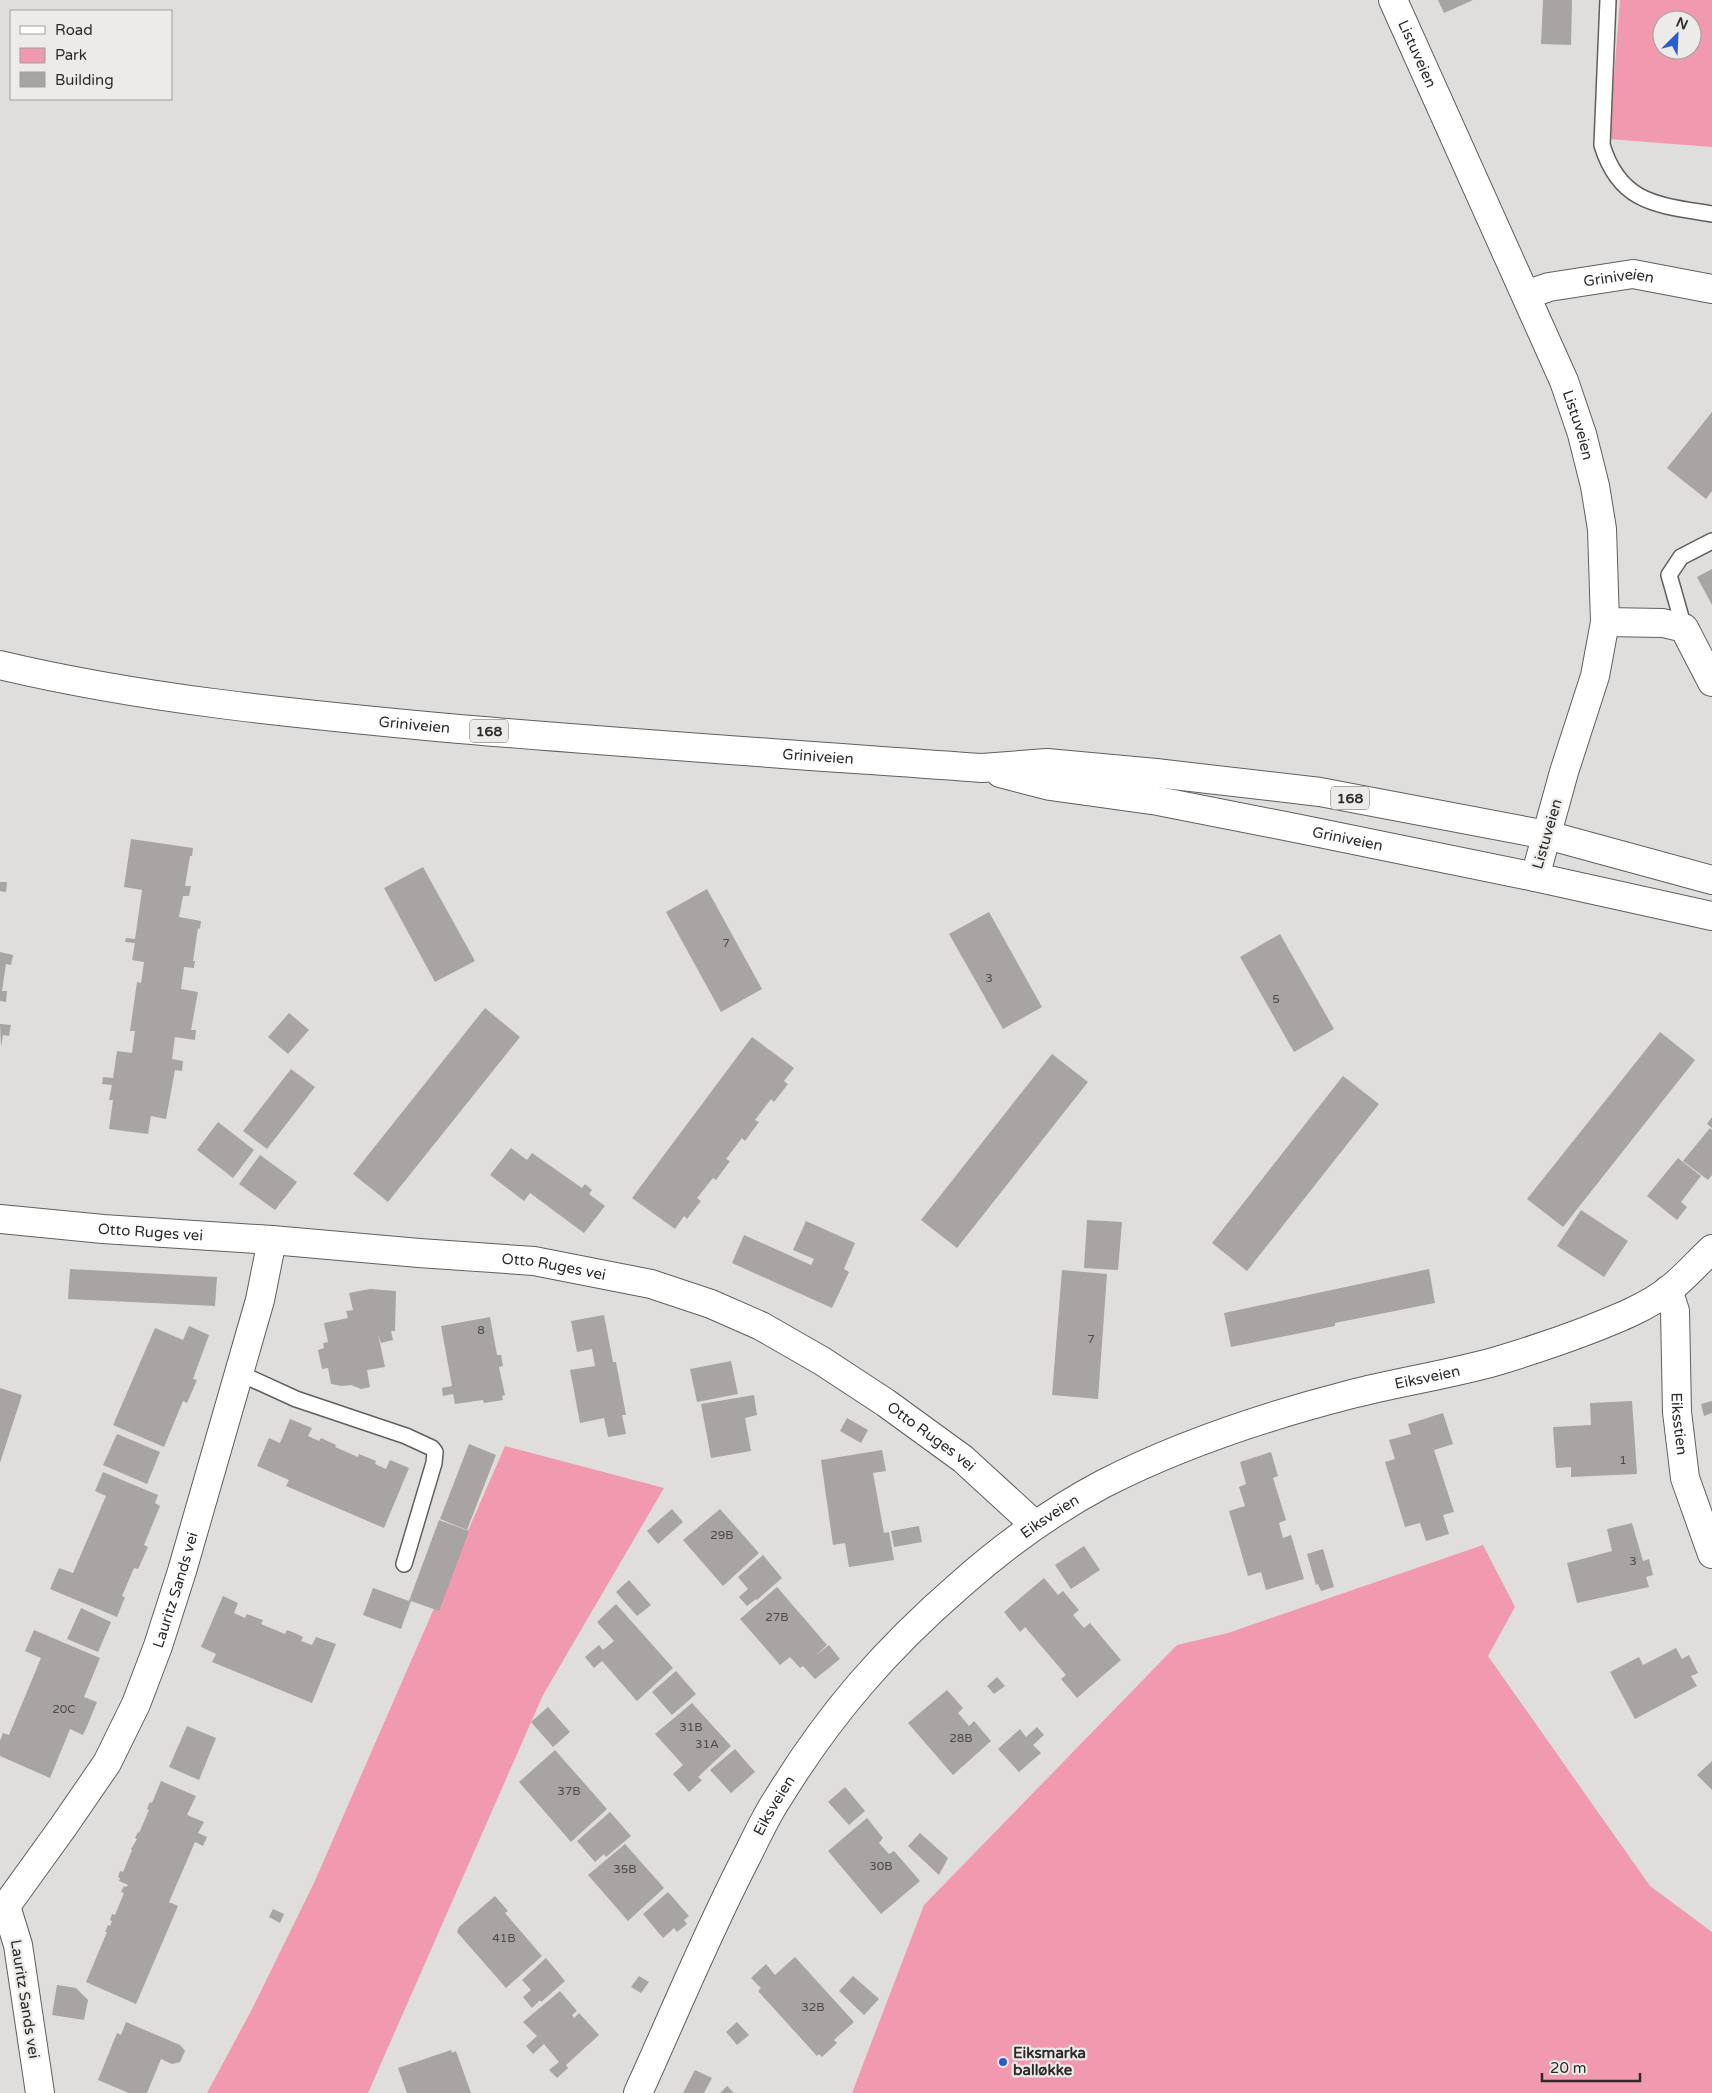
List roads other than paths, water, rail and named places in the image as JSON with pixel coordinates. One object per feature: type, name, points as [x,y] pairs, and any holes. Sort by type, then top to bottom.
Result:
[{"type":"street","name":"Listuveien","points":[[1393,0],[1564,381],[1582,434],[1593,477],[1602,529],[1605,622],[1595,676],[1535,877]]},
{"type":"street","name":"Griniveien","points":[[1526,295],[1558,285],[1633,274],[1712,289]]},
{"type":"street","points":[[1605,622],[1662,623],[1684,628],[1712,682]]},
{"type":"street","name":"Griniveien","points":[[0,664],[128,691],[226,706],[557,738],[982,768],[1047,763],[1320,792],[1546,835],[1712,880]]},
{"type":"street","name":"Griniveien","points":[[982,768],[1050,786],[1158,801],[1535,877],[1712,916]]},
{"type":"street","name":"Otto Ruges vei","points":[[0,1219],[103,1229],[272,1240],[534,1261],[651,1284],[711,1304],[761,1326],[822,1361],[886,1403],[963,1460],[1035,1525]]},
{"type":"street","name":"Lauritz Sands vei","points":[[40,2093],[18,1945],[3,1909],[63,1828],[107,1763],[136,1704],[158,1646],[179,1580],[260,1300],[272,1240]]},
{"type":"street","name":"Eiksveien","points":[[638,2093],[738,1874],[776,1800],[831,1719],[858,1684],[916,1623],[979,1568],[1035,1525],[1102,1484],[1162,1456],[1220,1433],[1350,1394],[1494,1362],[1563,1340],[1619,1318],[1668,1290],[1712,1249]]},
{"type":"street","name":"Eiksstien","points":[[1668,1290],[1675,1311],[1677,1412],[1685,1478],[1712,1554]]},
{"type":"lane","points":[[1608,0],[1602,145],[1607,161],[1619,181],[1638,197],[1668,207],[1712,214]]},
{"type":"lane","points":[[1684,628],[1669,575],[1681,557],[1712,541]]},
{"type":"lane","points":[[239,1373],[296,1399],[406,1436],[432,1448],[435,1452],[434,1463],[404,1564]]},
{"type":"place","name":"Eiksmarka balløkke","points":[[1003,2062]]}]
